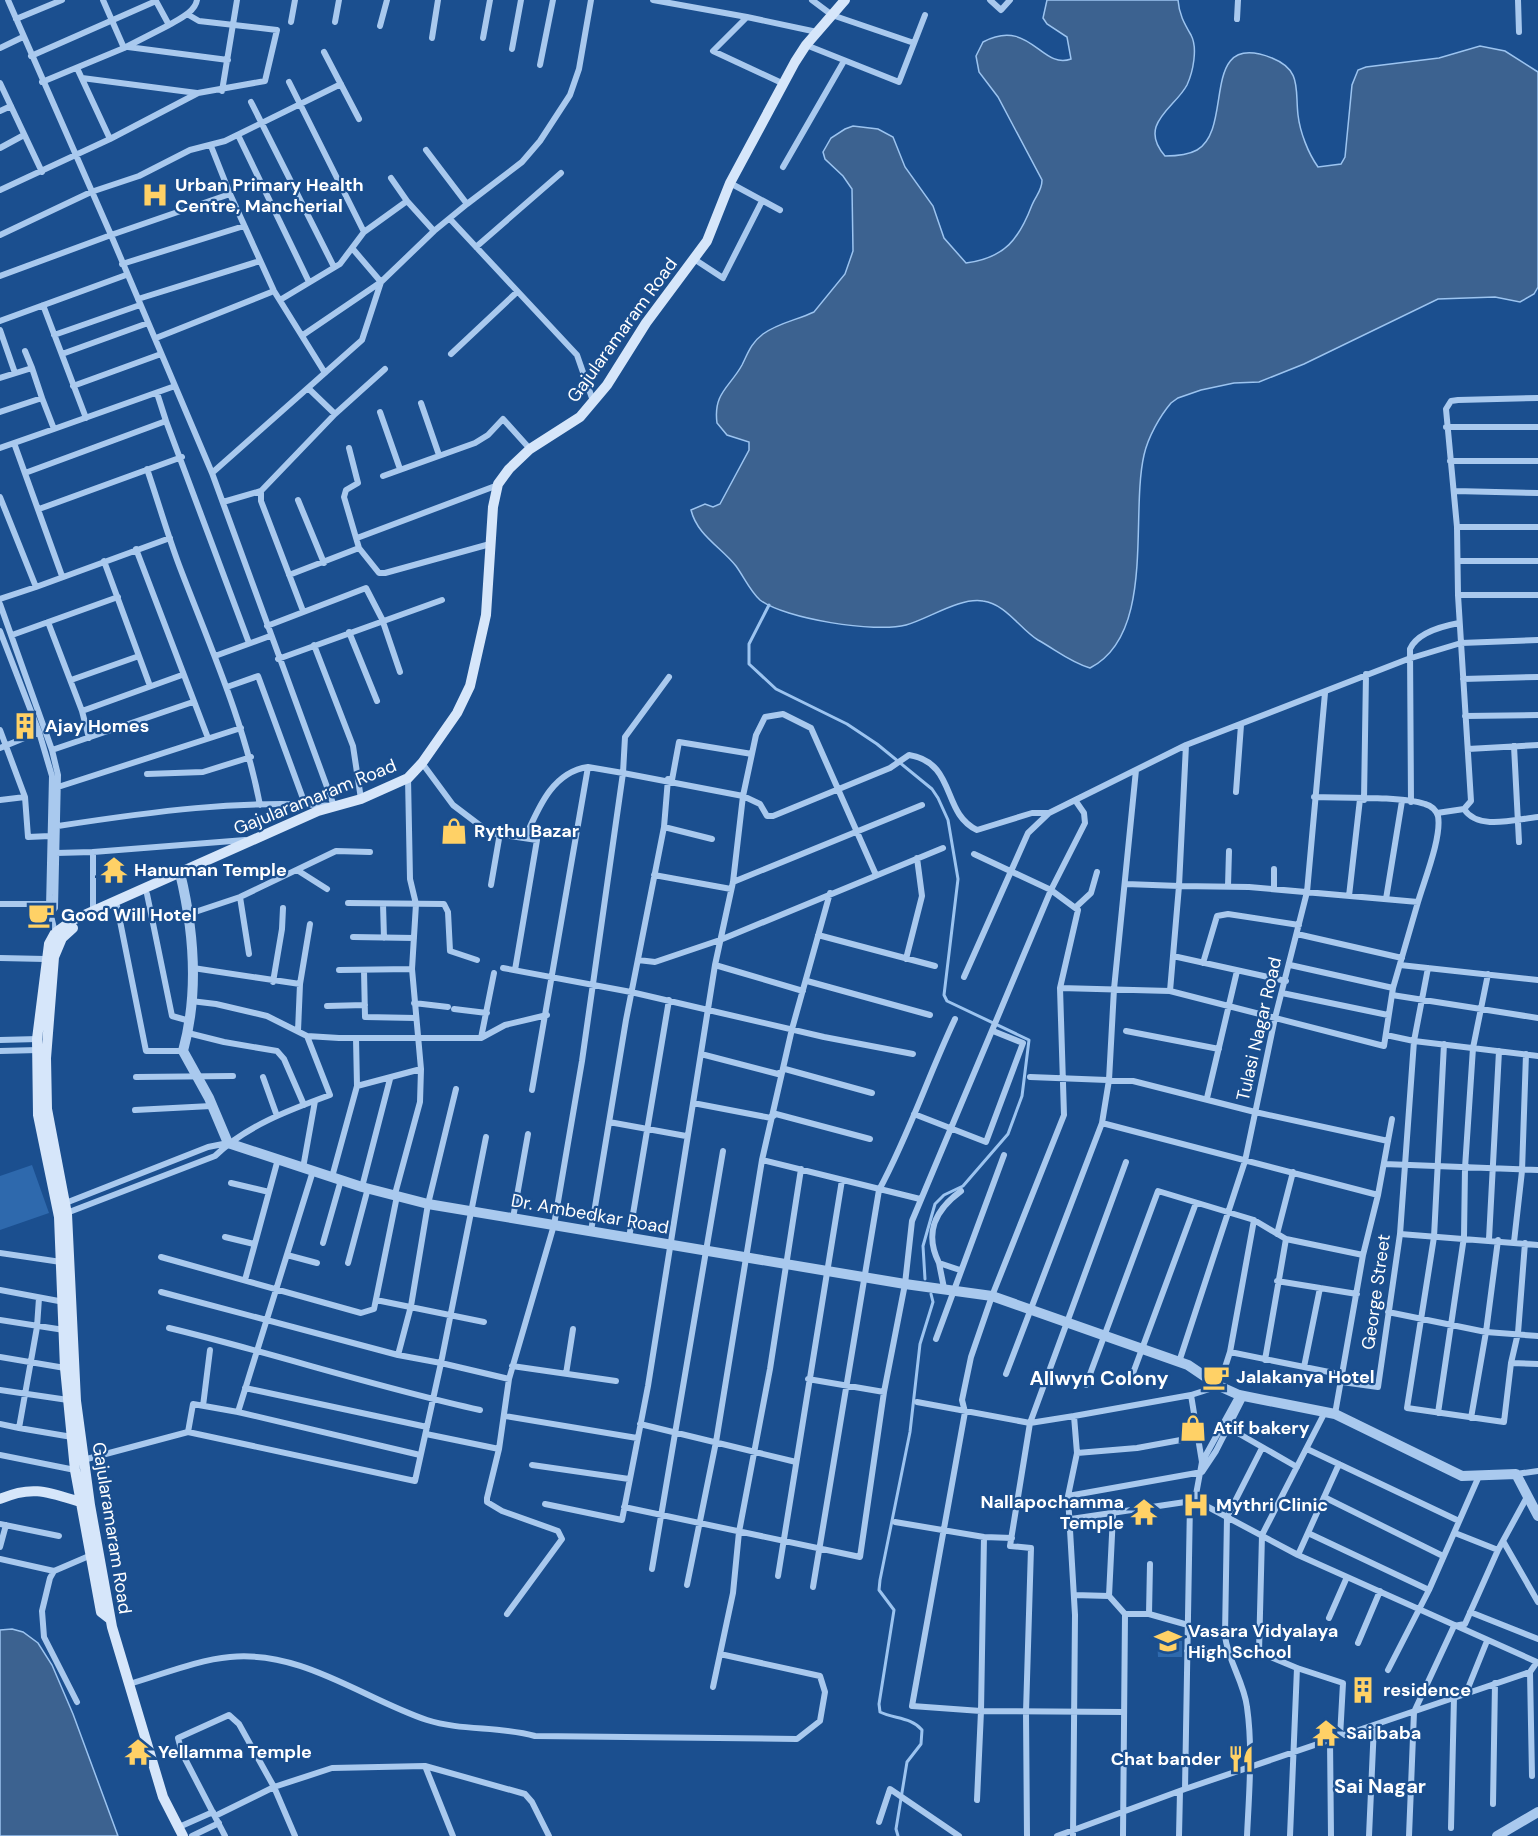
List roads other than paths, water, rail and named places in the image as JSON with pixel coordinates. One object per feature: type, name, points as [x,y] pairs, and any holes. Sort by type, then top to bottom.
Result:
[{"type":"main road","name":"Gajularamaram Road","points":[[181,1831],[163,1797],[110,1619],[111,1609],[83,1460],[76,1401],[62,1210],[38,1116],[45,959],[55,933],[93,911],[181,876],[318,811],[361,799],[408,778],[422,763],[457,713],[470,686],[486,615],[493,507],[498,484],[509,469],[530,449],[580,417],[613,376],[646,323],[707,241],[730,183],[806,45],[844,0]]},
{"type":"main road","points":[[42,1045],[58,946],[70,930],[181,876]]},
{"type":"main road","points":[[62,1210],[63,1330],[75,1470],[101,1612],[110,1619]]},
{"type":"main road","points":[[0,1498],[27,1490],[42,1490],[80,1502]]},
{"type":"street","points":[[8,0],[30,56],[156,338],[212,474],[334,806],[260,804],[142,813],[58,826]]},
{"type":"street","points":[[16,19],[62,0]]},
{"type":"street","points":[[103,0],[126,47]]},
{"type":"street","points":[[30,56],[153,0],[158,3],[169,25]]},
{"type":"street","points":[[42,82],[126,47],[169,25],[187,14],[197,5],[198,0]]},
{"type":"street","points":[[222,91],[237,0]]},
{"type":"street","points":[[291,21],[294,0]]},
{"type":"street","points":[[334,22],[339,0]]},
{"type":"street","points":[[380,26],[387,0]]},
{"type":"street","points":[[432,38],[438,0]]},
{"type":"street","points":[[483,38],[490,0]]},
{"type":"street","points":[[512,49],[521,0]]},
{"type":"street","points":[[540,65],[553,0]]},
{"type":"street","points":[[303,336],[381,282],[434,231],[522,162],[540,141],[570,95],[579,69],[591,0]]},
{"type":"street","points":[[653,0],[747,16],[817,32]]},
{"type":"street","points":[[812,0],[832,15],[914,43]]},
{"type":"street","points":[[990,0],[1001,10],[1010,0]]},
{"type":"street","points":[[1237,19],[1238,0]]},
{"type":"street","points":[[1518,0],[1519,32]]},
{"type":"street","points":[[82,78],[198,93],[222,91],[265,81],[278,34],[274,29],[199,21],[187,14]]},
{"type":"street","points":[[806,45],[899,82],[925,15]]},
{"type":"street","points":[[747,16],[713,51],[784,84]]},
{"type":"street","points":[[0,48],[23,37]]},
{"type":"street","points":[[126,47],[228,60]]},
{"type":"street","points":[[324,52],[358,119]]},
{"type":"street","points":[[783,167],[844,61]]},
{"type":"street","points":[[77,68],[110,139]]},
{"type":"street","points":[[289,82],[364,232]]},
{"type":"street","points":[[0,83],[42,172]]},
{"type":"street","points":[[0,235],[91,192],[139,176],[190,150],[211,146],[261,125],[341,84]]},
{"type":"street","points":[[0,190],[110,139],[198,93]]},
{"type":"street","points":[[251,102],[334,267]]},
{"type":"street","points":[[0,111],[11,106]]},
{"type":"street","points":[[0,148],[24,135]]},
{"type":"street","points":[[238,135],[309,282]]},
{"type":"street","points":[[211,146],[274,291],[325,373]]},
{"type":"street","points":[[426,150],[467,204]]},
{"type":"street","points":[[476,247],[561,173]]},
{"type":"street","points":[[391,178],[407,201],[434,231]]},
{"type":"street","points":[[730,183],[780,210]]},
{"type":"street","points":[[0,276],[230,194]]},
{"type":"street","points":[[280,300],[340,264],[364,232],[407,201]]},
{"type":"street","points":[[694,259],[723,278],[762,201]]},
{"type":"street","points":[[450,219],[577,355],[593,401]]},
{"type":"street","points":[[122,264],[244,226]]},
{"type":"street","points":[[352,248],[381,282]]},
{"type":"street","points":[[54,335],[139,302],[260,261]]},
{"type":"street","points":[[0,321],[126,275]]},
{"type":"street","points":[[212,474],[362,340],[381,282]]},
{"type":"street","points":[[156,338],[274,291]]},
{"type":"street","points":[[451,354],[517,292]]},
{"type":"street","points":[[43,305],[86,418]]},
{"type":"street","points":[[62,354],[148,323]]},
{"type":"street","points":[[0,330],[15,373]]},
{"type":"street","points":[[26,351],[54,429]]},
{"type":"street","points":[[73,386],[161,354]]},
{"type":"street","points":[[0,378],[32,368]]},
{"type":"street","points":[[223,502],[261,491],[335,414],[386,369]]},
{"type":"street","points":[[0,448],[175,386]]},
{"type":"street","points":[[308,388],[335,414]]},
{"type":"street","points":[[157,393],[249,643]]},
{"type":"street","points":[[0,412],[42,398]]},
{"type":"street","points":[[1314,797],[1424,803],[1437,813],[1464,809],[1472,801],[1459,623],[1459,561],[1455,491],[1446,427],[1446,409],[1451,401],[1538,398]]},
{"type":"street","points":[[421,403],[439,455]]},
{"type":"street","points":[[380,412],[400,469]]},
{"type":"street","points":[[383,476],[475,443],[488,435],[503,420],[530,449]]},
{"type":"street","points":[[26,473],[166,422]]},
{"type":"street","points":[[1446,427],[1538,427]]},
{"type":"street","points":[[14,443],[62,576]]},
{"type":"street","points":[[349,448],[358,483],[346,490],[344,497],[359,548],[379,573],[490,544]]},
{"type":"street","points":[[39,509],[182,457]]},
{"type":"street","points":[[1450,460],[1538,460]]},
{"type":"street","points":[[147,469],[170,538],[251,757],[260,804]]},
{"type":"street","points":[[357,538],[498,484]]},
{"type":"street","points":[[261,491],[261,501],[303,611]]},
{"type":"street","points":[[1455,491],[1538,493]]},
{"type":"street","points":[[0,497],[36,587]]},
{"type":"street","points":[[298,500],[324,563]]},
{"type":"street","points":[[1457,527],[1538,527]]},
{"type":"street","points":[[0,599],[170,538]]},
{"type":"street","points":[[289,575],[359,548]]},
{"type":"street","points":[[136,549],[182,675],[208,738]]},
{"type":"street","points":[[104,561],[150,686]]},
{"type":"street","points":[[1459,561],[1538,561]]},
{"type":"street","points":[[267,626],[366,588],[382,620],[400,672]]},
{"type":"street","points":[[1458,595],[1538,595]]},
{"type":"street","points":[[12,635],[118,597]]},
{"type":"street","points":[[278,658],[442,600]]},
{"type":"street","points":[[0,604],[52,750],[58,787],[55,908],[52,912]]},
{"type":"street","points":[[48,622],[82,711],[89,738]]},
{"type":"street","points":[[1411,802],[1408,658],[1412,645],[1416,641],[1439,627],[1459,623]]},
{"type":"street","points":[[0,631],[39,732],[52,776],[49,904],[58,946]]},
{"type":"street","points":[[349,632],[377,701]]},
{"type":"street","points":[[215,656],[270,636]]},
{"type":"street","points":[[964,978],[1028,833],[1049,813],[1186,745],[1325,693],[1408,658],[1461,644],[1538,640]]},
{"type":"street","points":[[314,645],[353,746],[361,799]]},
{"type":"street","points":[[71,680],[139,656]]},
{"type":"street","points":[[1349,896],[1362,800],[1366,674]]},
{"type":"street","points":[[82,711],[182,675]]},
{"type":"street","points":[[227,687],[258,676],[305,804]]},
{"type":"street","points":[[507,1614],[562,1539],[558,1531],[502,1511],[487,1502],[499,1449],[512,1366],[554,1225],[623,773],[625,737],[669,677]]},
{"type":"street","points":[[1463,679],[1538,677]]},
{"type":"street","name":"Tulasi Nagar Road","points":[[1179,1362],[1245,1161],[1275,1018],[1307,892],[1325,693]]},
{"type":"street","points":[[52,750],[193,702]]},
{"type":"street","points":[[545,1504],[622,1520],[670,1245],[715,965],[732,885],[744,796],[756,735],[765,717],[783,714],[811,728],[876,875]]},
{"type":"street","points":[[1465,716],[1538,716]]},
{"type":"street","points":[[1236,792],[1241,725]]},
{"type":"street","points":[[58,787],[241,728]]},
{"type":"street","points":[[0,730],[3,747],[25,797],[28,837],[50,836]]},
{"type":"street","points":[[3,747],[39,732]]},
{"type":"street","points":[[591,1232],[631,992],[679,742],[752,754]]},
{"type":"street","points":[[1170,991],[1179,886],[1186,745]]},
{"type":"street","points":[[1468,749],[1538,745]]},
{"type":"street","points":[[1514,746],[1519,842]]},
{"type":"street","points":[[525,838],[537,812],[554,786],[574,771],[588,767],[670,780],[744,796],[760,804],[767,816],[773,816],[890,768],[909,755],[919,757],[940,771],[959,817],[966,825],[977,830],[1032,813],[1049,813]]},
{"type":"street","points":[[147,774],[202,772],[251,757]]},
{"type":"street","points":[[422,763],[453,804],[489,833],[537,840],[515,970]]},
{"type":"street","points":[[532,1090],[547,1015],[588,767]]},
{"type":"street","points":[[1006,1374],[1102,1124],[1109,1080],[1114,989],[1137,770]]},
{"type":"street","points":[[161,1257],[362,1313],[374,1309],[396,1195],[420,1102],[421,1069],[412,969],[416,904],[410,879],[408,778]]},
{"type":"street","points":[[0,800],[25,797]]},
{"type":"street","points":[[624,1507],[860,1557],[884,1392],[905,1284],[912,1221],[1051,890],[1085,823],[1084,813],[1075,800]]},
{"type":"street","points":[[1386,899],[1402,801]]},
{"type":"street","points":[[654,875],[732,885],[922,805]]},
{"type":"street","points":[[1464,809],[1473,819],[1481,822],[1538,817]]},
{"type":"street","points":[[1060,988],[1170,991],[1384,1046],[1393,991],[1436,840],[1437,813]]},
{"type":"street","points":[[664,827],[712,839]]},
{"type":"street","points":[[491,885],[500,833]]},
{"type":"street","points":[[56,853],[254,840]]},
{"type":"street","points":[[638,960],[655,962],[720,940],[943,848]]},
{"type":"street","points":[[189,914],[240,897],[336,851],[370,852]]},
{"type":"street","points":[[1228,886],[1229,851]]},
{"type":"street","points":[[93,852],[93,911]]},
{"type":"street","points":[[974,854],[1051,890],[1078,910],[1060,988],[1064,1115],[992,1296],[971,1357],[962,1400],[965,1412],[912,1706],[981,1711],[1124,1712]]},
{"type":"street","points":[[906,959],[922,896],[917,858]]},
{"type":"street","points":[[1274,869],[1274,889]]},
{"type":"street","points":[[297,870],[327,888]]},
{"type":"street","points":[[1076,907],[1091,893],[1096,872]]},
{"type":"street","points":[[181,876],[189,914],[193,968],[189,1027],[183,1051],[198,1077],[228,1143]]},
{"type":"street","points":[[1126,884],[1228,886],[1418,902]]},
{"type":"street","points":[[687,1585],[716,1442],[762,1160],[785,1069],[792,1029],[830,893]]},
{"type":"street","points":[[147,894],[172,1016],[189,1027],[224,1042],[277,1051],[284,1059],[304,1105]]},
{"type":"street","points":[[240,897],[249,954]]},
{"type":"street","points":[[348,903],[444,904],[448,907],[450,951],[477,960]]},
{"type":"street","points":[[0,904],[49,904]]},
{"type":"street","points":[[383,904],[384,938]]},
{"type":"street","points":[[117,906],[146,1051],[183,1051]]},
{"type":"street","points":[[273,982],[282,929],[283,908]]},
{"type":"street","points":[[1203,963],[1217,915],[1228,914],[1299,926]]},
{"type":"street","points":[[298,1031],[300,984],[310,924]]},
{"type":"street","points":[[1297,934],[1428,968],[1538,980]]},
{"type":"street","points":[[818,935],[935,966]]},
{"type":"street","points":[[353,937],[414,938]]},
{"type":"street","points":[[1173,956],[1286,981]]},
{"type":"street","points":[[0,958],[45,959]]},
{"type":"street","points":[[1290,964],[1423,1001],[1538,1018]]},
{"type":"street","points":[[715,965],[802,991]]},
{"type":"street","points":[[193,968],[273,982],[300,984]]},
{"type":"street","points":[[503,968],[631,992],[913,1054]]},
{"type":"street","name":"George Street","points":[[1342,1382],[1378,1387],[1400,1234],[1414,1041],[1428,968]]},
{"type":"street","points":[[339,970],[412,969]]},
{"type":"street","points":[[364,970],[365,1017],[415,1018]]},
{"type":"street","points":[[1207,1098],[1237,971]]},
{"type":"street","points":[[481,1038],[494,973]]},
{"type":"street","points":[[1438,1413],[1464,1237],[1465,1168],[1473,1048],[1488,974]]},
{"type":"street","points":[[807,981],[930,1015]]},
{"type":"street","points":[[1282,993],[1388,1016]]},
{"type":"street","points":[[629,1239],[669,1000]]},
{"type":"street","points":[[191,1001],[267,1016],[307,1036],[356,1038],[481,1038],[505,1025],[547,1015]]},
{"type":"street","points":[[414,1002],[487,1013]]},
{"type":"street","points":[[327,1006],[365,1005]]},
{"type":"street","points":[[813,1587],[879,1190],[901,1150],[955,1019]]},
{"type":"street","points":[[914,1114],[986,1142],[1023,1043],[993,1030]]},
{"type":"street","points":[[1126,1031],[1219,1049]]},
{"type":"street","points":[[1386,1035],[1414,1041],[1538,1056]]},
{"type":"street","points":[[62,1210],[208,1148],[228,1143],[277,1116],[330,1095],[307,1036]]},
{"type":"street","points":[[323,1243],[357,1086],[356,1038]]},
{"type":"street","points":[[0,1040],[42,1045]]},
{"type":"street","points":[[1444,1044],[1434,1237],[1419,1319],[1407,1408],[1504,1422],[1511,1363],[1518,1333],[1525,1243]]},
{"type":"street","points":[[0,1051],[42,1045]]},
{"type":"street","points":[[1489,1239],[1499,1051]]},
{"type":"street","points":[[701,1054],[778,1074],[785,1069]]},
{"type":"street","points":[[1514,1242],[1522,1171],[1526,1054]]},
{"type":"street","points":[[357,1086],[421,1069]]},
{"type":"street","points":[[785,1069],[872,1093]]},
{"type":"street","points":[[136,1077],[232,1076]]},
{"type":"street","points":[[263,1077],[277,1116]]},
{"type":"street","points":[[1030,1077],[1133,1081],[1256,1112],[1388,1141]]},
{"type":"street","points":[[348,1263],[390,1079]]},
{"type":"street","points":[[399,1355],[411,1306],[428,1204],[456,1089]]},
{"type":"street","points":[[238,1412],[287,1255],[308,1169],[315,1101]]},
{"type":"street","points":[[693,1103],[771,1118],[776,1114],[870,1139]]},
{"type":"street","points":[[135,1110],[211,1106]]},
{"type":"street","points":[[1260,1652],[1262,1535],[1307,1449],[1330,1413],[1342,1382],[1362,1255],[1378,1195],[1392,1119]]},
{"type":"street","points":[[609,1122],[686,1136]]},
{"type":"street","points":[[1102,1124],[1378,1195]]},
{"type":"street","points":[[513,1218],[528,1134]]},
{"type":"street","points":[[83,1460],[188,1432],[415,1481],[434,1400],[486,1137]]},
{"type":"street","points":[[62,1210],[215,1156],[228,1143]]},
{"type":"street","name":"Dr. Ambedkar Road","points":[[228,1143],[336,1179],[428,1204],[629,1239],[992,1296],[1179,1362],[1208,1376],[1219,1386],[1242,1395],[1330,1413],[1461,1476],[1516,1474]]},
{"type":"street","points":[[652,1569],[723,1151]]},
{"type":"street","points":[[936,1339],[949,1289],[960,1270],[1004,1155]]},
{"type":"street","points":[[245,1280],[278,1159]]},
{"type":"street","points":[[762,1160],[920,1199]]},
{"type":"street","points":[[1027,1836],[1026,1712],[1030,1548],[1010,1546],[1030,1423],[1126,1162]]},
{"type":"street","points":[[1384,1164],[1538,1170]]},
{"type":"street","points":[[713,1687],[733,1593],[739,1532],[756,1451],[788,1263],[801,1169]]},
{"type":"street","points":[[1277,1234],[1293,1172]]},
{"type":"street","points":[[778,1576],[808,1379],[842,1180]]},
{"type":"street","points":[[231,1183],[269,1192]]},
{"type":"street","points":[[949,1289],[931,1244],[931,1233],[944,1205],[961,1191]]},
{"type":"street","points":[[1086,1385],[1158,1191],[1254,1220],[1286,1239],[1362,1255]]},
{"type":"street","points":[[1129,1384],[1196,1203]]},
{"type":"street","points":[[917,1402],[1030,1423],[1191,1395],[1219,1386],[1230,1352],[1254,1220]]},
{"type":"street","points":[[1400,1234],[1464,1237],[1538,1245]]},
{"type":"street","points":[[225,1237],[254,1244]]},
{"type":"street","points":[[1265,1360],[1286,1239]]},
{"type":"street","points":[[1471,1418],[1486,1332],[1498,1240]]},
{"type":"street","points":[[0,1253],[62,1262]]},
{"type":"street","points":[[287,1255],[317,1263]]},
{"type":"street","points":[[939,1263],[960,1270]]},
{"type":"street","points":[[1277,1281],[1357,1294]]},
{"type":"street","points":[[1304,1368],[1320,1288]]},
{"type":"street","points":[[0,1290],[64,1302]]},
{"type":"street","points":[[161,1292],[399,1355],[509,1379]]},
{"type":"street","points":[[19,1428],[32,1362],[39,1298]]},
{"type":"street","points":[[376,1300],[484,1322]]},
{"type":"street","points":[[1388,1312],[1486,1332],[1538,1336]]},
{"type":"street","points":[[0,1320],[63,1330]]},
{"type":"street","points":[[169,1328],[256,1349],[434,1400],[480,1410]]},
{"type":"street","points":[[566,1374],[573,1329]]},
{"type":"street","points":[[203,1406],[210,1350]]},
{"type":"street","points":[[1230,1352],[1344,1375]]},
{"type":"street","points":[[0,1357],[65,1368]]},
{"type":"street","points":[[1511,1363],[1538,1364]]},
{"type":"street","points":[[512,1366],[616,1381]]},
{"type":"street","points":[[808,1379],[884,1392]]},
{"type":"street","points":[[245,1388],[499,1449]]},
{"type":"street","points":[[0,1390],[68,1400]]},
{"type":"street","points":[[1191,1395],[1202,1472]]},
{"type":"street","points":[[1179,1836],[1193,1501],[1202,1472],[1229,1428],[1242,1395]]},
{"type":"street","points":[[1202,1462],[1242,1395]]},
{"type":"street","points":[[188,1432],[193,1404],[238,1412],[420,1455]]},
{"type":"street","points":[[505,1416],[637,1438]]},
{"type":"street","points":[[1074,1416],[1077,1454],[1068,1496],[1074,1595],[1074,1833]]},
{"type":"street","points":[[0,1424],[72,1437]]},
{"type":"street","points":[[640,1424],[796,1462]]},
{"type":"street","points":[[1229,1428],[1297,1467]]},
{"type":"street","points":[[1077,1454],[1137,1448],[1197,1437]]},
{"type":"street","points":[[1247,1836],[1249,1768],[1247,1705],[1227,1651],[1227,1517],[1262,1448]]},
{"type":"street","points":[[1307,1449],[1459,1521]]},
{"type":"street","points":[[0,1455],[75,1470]]},
{"type":"street","points":[[1298,1555],[1339,1464]]},
{"type":"street","points":[[532,1465],[629,1479]]},
{"type":"street","points":[[1538,1471],[1516,1474],[1538,1516]]},
{"type":"street","points":[[1068,1496],[1202,1472]]},
{"type":"street","points":[[1388,1670],[1429,1590],[1479,1475]]},
{"type":"street","points":[[1324,1497],[1443,1556]]},
{"type":"street","points":[[1454,1626],[1465,1624],[1498,1550],[1527,1497]]},
{"type":"street","points":[[1057,1836],[1074,1833],[1182,1790],[1530,1672],[1537,1662],[1298,1555],[1193,1501],[1113,1515],[1071,1519]]},
{"type":"street","points":[[1113,1515],[1109,1596],[1125,1614],[1123,1836]]},
{"type":"street","points":[[895,1522],[984,1537],[1012,1538]]},
{"type":"street","points":[[0,1547],[3,1524],[59,1536]]},
{"type":"street","points":[[1308,1533],[1429,1590]]},
{"type":"street","points":[[1455,1533],[1498,1550]]},
{"type":"street","points":[[977,1800],[984,1537]]},
{"type":"street","points":[[1503,1541],[1538,1602]]},
{"type":"street","points":[[0,1559],[54,1571],[89,1556]]},
{"type":"street","points":[[1149,1614],[1150,1564]]},
{"type":"street","points":[[54,1571],[43,1603],[44,1637],[76,1702]]},
{"type":"street","points":[[1329,1618],[1347,1577]]},
{"type":"street","points":[[1358,1643],[1380,1591]]},
{"type":"street","points":[[1074,1595],[1109,1596]]},
{"type":"street","points":[[1470,1612],[1538,1639]]},
{"type":"street","points":[[1125,1614],[1149,1614],[1188,1625]]},
{"type":"street","points":[[1409,1836],[1414,1712],[1454,1626]]},
{"type":"street","points":[[1466,1693],[1487,1641]]},
{"type":"street","points":[[1187,1652],[1260,1652],[1297,1668],[1342,1683],[1340,1737]]},
{"type":"street","points":[[130,1688],[214,1660],[243,1656],[267,1658],[309,1669],[429,1720],[505,1729],[535,1736],[797,1739],[820,1721],[825,1692],[820,1676],[720,1654]]},
{"type":"street","points":[[1290,1836],[1297,1668]]},
{"type":"street","points":[[1530,1672],[1534,1701],[1535,1753],[1532,1776]]},
{"type":"street","points":[[1493,1804],[1495,1683]]},
{"type":"street","points":[[1450,1828],[1454,1697]]},
{"type":"street","points":[[225,1836],[182,1753],[178,1738],[229,1715],[239,1724],[274,1788],[295,1836]]},
{"type":"street","points":[[1369,1836],[1374,1725]]},
{"type":"street","points":[[1330,1740],[1331,1836]]},
{"type":"street","points":[[181,1831],[274,1788],[332,1768],[425,1766],[525,1794],[532,1802],[549,1836]]},
{"type":"street","points":[[425,1766],[453,1836]]},
{"type":"street","points":[[879,1822],[890,1789],[958,1836]]},
{"type":"street","points":[[1497,1836],[1538,1812]]},
{"type":"street","points":[[192,1836],[219,1823]]},
{"type":"waterway","points":[[769,605],[749,644],[749,664],[776,689],[847,724],[877,744],[932,789],[948,820],[958,879],[944,995],[947,1001],[1029,1040],[1022,1096],[1008,1134],[963,1186],[944,1195],[935,1204],[923,1246],[925,1279]]},
{"type":"waterway","points":[[898,1836],[896,1829],[907,1762],[921,1744],[922,1730],[908,1720],[880,1712],[879,1704],[894,1610],[879,1590],[910,1432],[920,1344],[933,1302],[931,1294]]},
{"type":"place","name":"Urban Primary Health Centre, Mancherial","points":[[155,195]]},
{"type":"place","name":"Ajay Homes","points":[[25,726]]},
{"type":"place","name":"Rythu Bazar","points":[[454,831]]},
{"type":"place","name":"Hanuman Temple","points":[[114,870]]},
{"type":"place","name":"Good Will Hotel","points":[[41,915]]},
{"type":"place","name":"Jalakanya Hotel","points":[[1216,1377]]},
{"type":"place","name":"Atif bakery","points":[[1193,1428]]},
{"type":"place","name":"Mythri Clinic","points":[[1196,1505]]},
{"type":"place","name":"Nallapochamma Temple","points":[[1144,1512]]},
{"type":"place","name":"Vasara Vidyalaya High School","points":[[1168,1641]]},
{"type":"place","name":"residence","points":[[1363,1690]]},
{"type":"place","name":"Sai baba","points":[[1326,1733]]},
{"type":"place","name":"Yellamma Temple","points":[[138,1752]]},
{"type":"place","name":"Chat bander","points":[[1241,1759]]},
{"type":"district","name":"Allwyn Colony","points":[[1099,1378]]},
{"type":"district","name":"Sai Nagar","points":[[1380,1786]]}]
